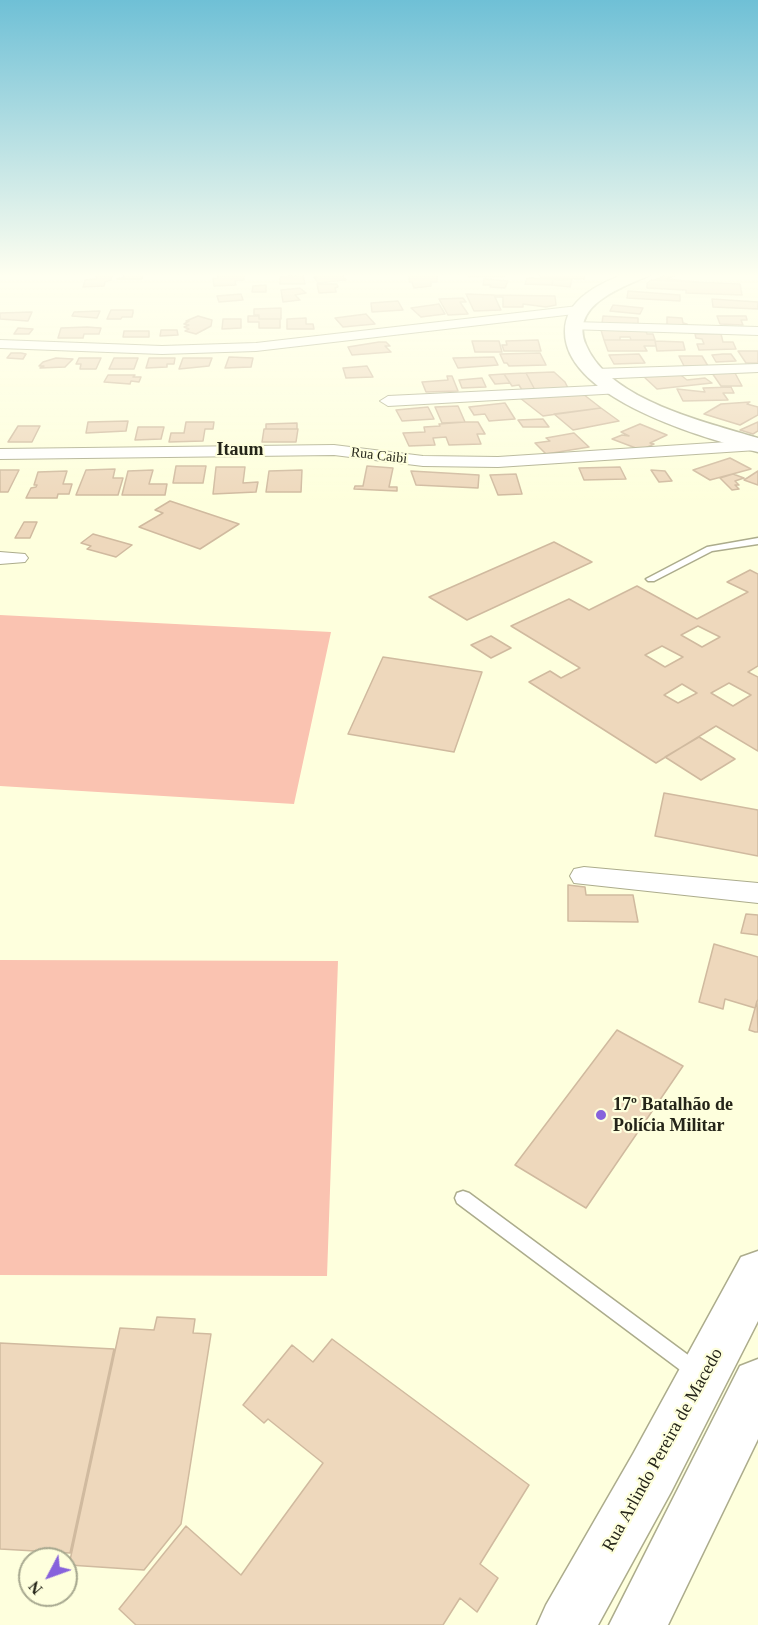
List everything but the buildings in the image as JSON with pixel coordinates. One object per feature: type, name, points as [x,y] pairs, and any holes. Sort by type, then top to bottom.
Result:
[{"type":"main road","points":[[575,349],[594,374],[616,390],[658,411],[757,445]]},
{"type":"main road","name":"Rua Arlindo Pereira de Macedo","points":[[638,1625],[731,1390],[758,1273]]},
{"type":"main road","name":"Rua Arlindo Pereira de Macedo","points":[[566,1625],[652,1473],[731,1390]]},
{"type":"street","points":[[131,349],[199,349]]},
{"type":"street","points":[[594,374],[758,368]]},
{"type":"street","points":[[388,401],[616,390]]},
{"type":"street","name":"Rua Caibi","points":[[0,454],[334,450],[423,461],[498,462],[757,445]]},
{"type":"street","points":[[584,876],[758,893]]},
{"type":"lane","points":[[651,579],[711,549],[758,541]]},
{"type":"lane","points":[[463,1198],[731,1390]]},
{"type":"shaded area","points":[[0,615],[331,632],[294,804],[0,786]]},
{"type":"shaded area","points":[[0,960],[338,961],[327,1276],[0,1275]]},
{"type":"place","name":"17º Batalhão de Polícia Militar","points":[[601,1115]]},
{"type":"district","name":"Itaum","points":[[240,450]]}]
